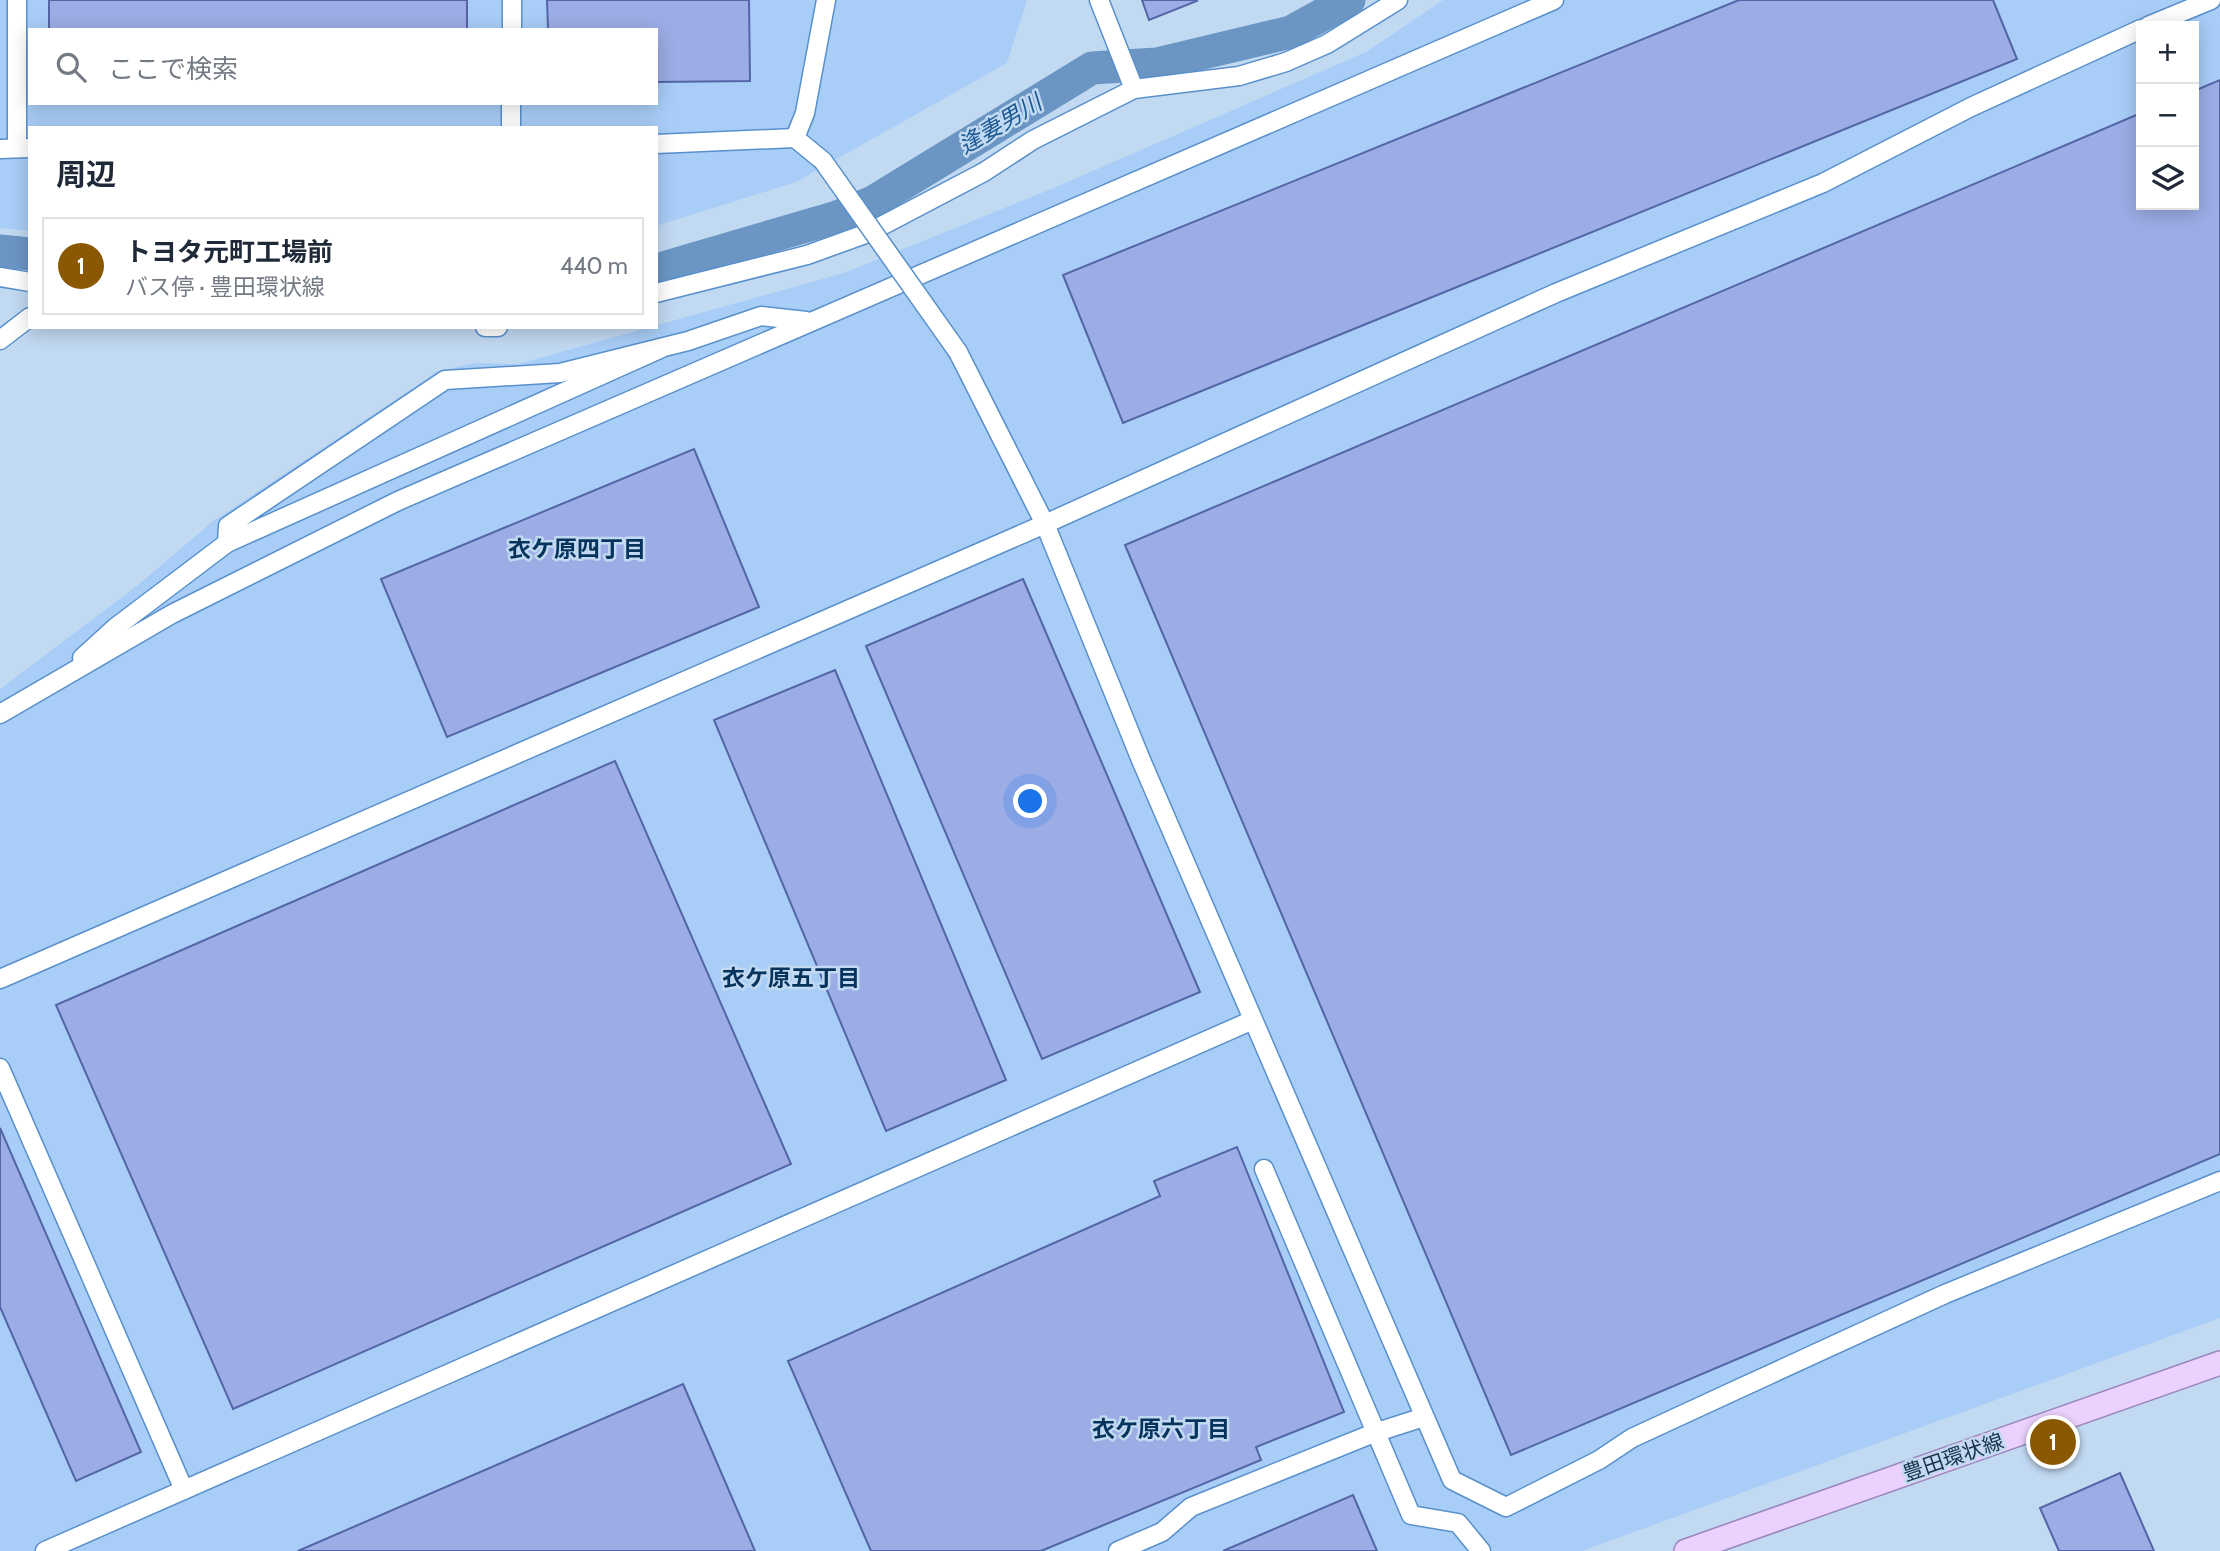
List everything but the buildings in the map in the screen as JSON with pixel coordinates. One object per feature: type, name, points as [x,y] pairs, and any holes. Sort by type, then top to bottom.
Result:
[{"type":"main road","name":"豊田環状線","points":[[1686,1551],[2220,1363]]},
{"type":"street","points":[[16,148],[17,0]]},
{"type":"street","points":[[512,0],[512,28]]},
{"type":"street","points":[[794,138],[804,113],[826,0]]},
{"type":"street","points":[[1099,0],[1132,82]]},
{"type":"street","points":[[658,292],[807,255],[868,233],[984,172],[1132,82],[1239,76],[1286,62],[1327,44],[1398,0]]},
{"type":"street","points":[[0,714],[172,614],[398,501],[1033,223],[1183,164],[1554,0]]},
{"type":"street","points":[[2160,21],[2211,0]]},
{"type":"street","points":[[0,979],[1045,524],[1556,293],[1823,183],[1971,107],[2136,31]]},
{"type":"street","points":[[511,105],[511,126]]},
{"type":"street","points":[[658,144],[794,138],[823,161],[958,352],[1045,524],[1078,611],[1452,1480],[1506,1507],[1599,1460],[1632,1438],[1945,1294],[2220,1181]]},
{"type":"street","points":[[0,277],[28,282]]},
{"type":"street","points":[[227,542],[228,526],[445,380],[560,373],[662,348],[761,316],[810,321]]},
{"type":"street","points":[[0,340],[28,319]]},
{"type":"street","points":[[59,679],[116,626],[227,542],[662,348]]},
{"type":"street","points":[[46,1551],[1253,1020]]},
{"type":"street","points":[[0,1068],[184,1490]]},
{"type":"street","points":[[1264,1169],[1411,1515],[1458,1523],[1481,1551]]},
{"type":"street","points":[[1118,1551],[1162,1532],[1191,1507],[1374,1433],[1424,1417]]},
{"type":"shaded area","points":[[0,0],[1027,0],[1007,63],[796,182],[658,225],[658,126],[28,126],[28,231],[0,228]]},
{"type":"shaded area","points":[[1443,0],[2220,0],[2220,1318],[1582,1551],[0,1551],[0,689],[138,585],[212,522],[438,371],[475,363],[518,364],[643,329],[658,329],[658,325],[844,273],[1056,187],[1366,52]]},
{"type":"waterway","name":"逢妻男川","points":[[658,269],[837,217],[873,202],[1092,68],[1157,64],[1291,32],[1349,0]]},
{"type":"waterway","name":"逢妻男川","points":[[0,251],[28,254]]},
{"type":"place","name":"トヨタ元町工場前","points":[[2053,1442]]},
{"type":"district","name":"衣ケ原四丁目","points":[[577,549]]},
{"type":"district","name":"衣ケ原五丁目","points":[[791,978]]},
{"type":"district","name":"衣ケ原六丁目","points":[[1161,1429]]}]
